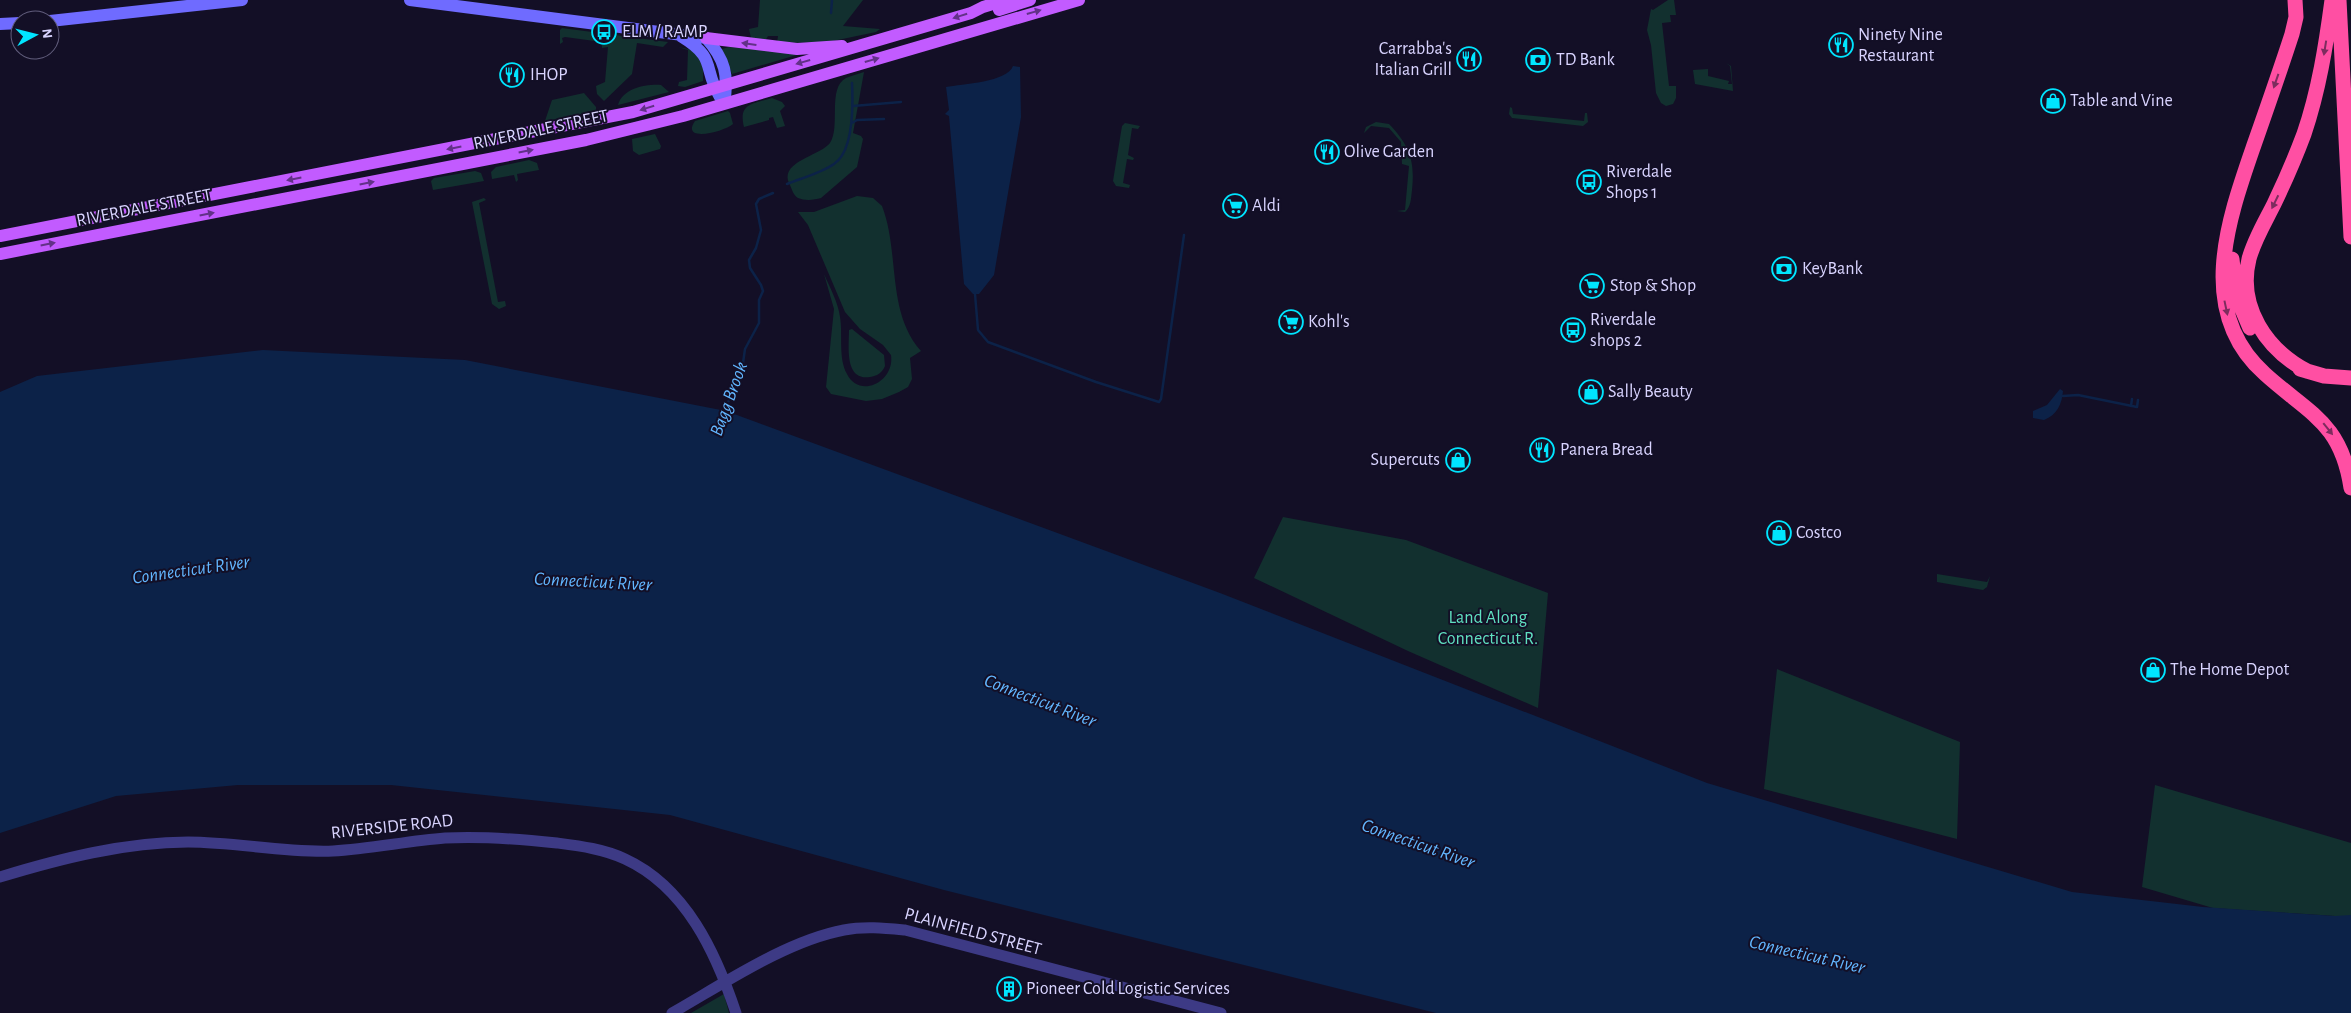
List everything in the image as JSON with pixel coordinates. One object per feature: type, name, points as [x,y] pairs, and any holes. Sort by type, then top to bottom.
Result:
[{"type":"highway","points":[[2295,0],[2296,17],[2292,34],[2244,174],[2230,222],[2223,264],[2224,296],[2231,328],[2242,349],[2257,367],[2312,412],[2328,428],[2342,452],[2351,488]]},
{"type":"highway","points":[[2307,372],[2280,354],[2261,330],[2250,303],[2247,277],[2253,246],[2288,176],[2309,117],[2322,67],[2332,0]]},
{"type":"highway","points":[[2339,0],[2351,237]]},
{"type":"highway","points":[[2244,174],[2235,210],[2232,233],[2232,267],[2237,301],[2250,328],[2265,347],[2284,361],[2307,372],[2324,376],[2351,378]]},
{"type":"main road","points":[[60,20],[242,0]]},
{"type":"main road","points":[[410,0],[797,50],[867,44]]},
{"type":"main road","name":"RIVERDALE STREET","points":[[0,236],[550,130],[633,112],[971,13],[1006,0]]},
{"type":"main road","points":[[1006,20],[998,18],[999,10],[1030,0]]},
{"type":"main road","name":"RIVERDALE STREET","points":[[0,254],[586,140],[724,104],[1079,0]]},
{"type":"main road","points":[[680,36],[703,52],[715,88],[724,104]]},
{"type":"main road","points":[[706,38],[717,50],[723,62],[728,84],[724,104]]},
{"type":"street","name":"RIVERSIDE ROAD","points":[[0,877],[80,856],[166,843],[198,842],[319,852],[461,838],[528,840],[604,851],[627,859],[669,888],[695,920],[726,982],[736,1013]]},
{"type":"street","name":"PLAINFIELD STREET","points":[[672,1013],[793,946],[844,930],[883,928],[905,930],[1221,1013]]},
{"type":"green space","points":[[760,0],[863,0],[843,26],[880,29],[876,32],[828,42],[777,43],[778,36],[768,36],[765,41],[751,38],[749,29],[758,27]]},
{"type":"green space","points":[[1668,0],[1674,0],[1676,15],[1670,15],[1671,22],[1662,23],[1669,86],[1676,86],[1676,98],[1673,104],[1666,106],[1661,103],[1656,93],[1651,45],[1647,30],[1651,9],[1653,10]]},
{"type":"green space","points":[[562,28],[668,42],[663,47],[637,43],[632,74],[604,101],[597,94],[596,86],[605,82],[608,47],[602,48],[602,42],[565,37],[562,38],[563,42],[560,44],[560,30]]},
{"type":"green space","points":[[678,47],[693,50],[703,64],[703,81],[685,87],[678,86],[679,82],[687,80],[688,50]]},
{"type":"green space","points":[[729,47],[800,54],[732,74],[722,49]]},
{"type":"green space","points":[[1726,63],[1731,66],[1733,91],[1695,84],[1693,70],[1708,69],[1708,76],[1729,81],[1728,84],[1732,84],[1730,66]]},
{"type":"green space","points":[[864,72],[853,133],[861,136],[863,139],[857,167],[821,198],[804,200],[798,198],[790,185],[789,171],[801,160],[825,148],[830,143],[834,128],[835,99],[840,83],[846,78]]},
{"type":"green space","points":[[661,85],[669,92],[618,105],[625,95],[636,88]]},
{"type":"green space","points":[[584,93],[596,107],[596,111],[545,121],[552,100]]},
{"type":"green space","points":[[772,98],[782,102],[785,106],[780,111],[785,126],[777,128],[773,117],[769,118],[769,120],[744,127],[743,113],[745,109],[753,103]]},
{"type":"green space","points":[[1510,107],[1513,114],[1584,121],[1585,113],[1587,113],[1588,122],[1583,126],[1512,118],[1509,114]]},
{"type":"green space","points":[[728,111],[733,124],[728,127],[705,134],[693,132],[692,128],[695,121]]},
{"type":"green space","points":[[1376,122],[1389,124],[1410,154],[1413,180],[1410,205],[1405,212],[1397,211],[1405,210],[1409,166],[1402,164],[1401,142],[1389,128],[1371,126],[1364,133],[1366,127]]},
{"type":"green space","points":[[1125,123],[1140,126],[1138,129],[1132,128],[1128,155],[1134,158],[1133,160],[1127,159],[1123,183],[1130,185],[1129,188],[1116,186],[1113,181],[1122,126]]},
{"type":"green space","points":[[655,134],[661,146],[660,149],[639,155],[633,151],[632,139]]},
{"type":"green space","points":[[529,160],[537,163],[539,170],[517,174],[518,180],[516,182],[514,175],[492,179],[491,172],[496,167]]},
{"type":"green space","points":[[475,171],[481,173],[484,181],[433,190],[431,181],[434,178]]},
{"type":"green space","points":[[857,196],[873,198],[882,206],[891,243],[898,300],[910,335],[921,351],[910,358],[912,379],[908,387],[882,399],[866,401],[831,394],[826,387],[834,309],[824,274],[839,311],[844,368],[852,381],[867,386],[875,384],[888,373],[891,365],[891,355],[883,345],[860,329],[845,312],[808,225],[798,212],[814,212]]},
{"type":"green space","points":[[484,198],[486,200],[479,203],[498,302],[505,301],[506,306],[499,309],[492,304],[472,202]]},
{"type":"green space","points":[[852,329],[884,355],[885,366],[877,375],[862,377],[856,374],[852,368],[849,353],[849,330]]},
{"type":"green space","name":"Land Along Connecticut R.","points":[[1283,517],[1406,540],[1548,593],[1538,708],[1408,651],[1254,578]]},
{"type":"green space","points":[[1937,574],[1987,582],[1990,576],[1987,587],[1983,590],[1937,582]]},
{"type":"green space","points":[[1777,669],[1960,742],[1957,839],[1764,789]]},
{"type":"green space","points":[[2155,785],[2351,843],[2351,929],[2335,916],[2213,908],[2142,887]]},
{"type":"green space","points":[[724,994],[729,1013],[691,1013]]},
{"type":"water","points":[[1013,66],[1020,67],[1021,117],[994,275],[979,294],[973,294],[964,284],[949,116],[945,114],[949,110],[946,87],[994,79],[1003,76]]},
{"type":"water","name":"Connecticut River","points":[[263,350],[465,360],[726,411],[1220,593],[1707,783],[2072,892],[2203,907],[2335,916],[2351,915],[2351,1013],[1436,1013],[944,890],[670,815],[391,785],[238,785],[116,796],[0,833],[0,392],[37,376]]},
{"type":"water","points":[[2060,389],[2063,391],[2062,396],[2060,405],[2055,412],[2044,420],[2033,418],[2033,411],[2047,405]]},
{"type":"waterway","name":"Bagg Brook","points":[[831,13],[832,0]]},
{"type":"waterway","name":"Bagg Brook","points":[[787,184],[823,170],[841,158],[849,138],[851,126],[852,83]]},
{"type":"waterway","points":[[853,106],[901,102]]},
{"type":"waterway","points":[[852,123],[857,120],[884,119]]},
{"type":"waterway","name":"Bagg Brook","points":[[723,412],[741,377],[745,349],[759,323],[759,300],[763,291],[750,268],[749,260],[756,248],[761,230],[756,204],[759,199],[773,193]]},
{"type":"waterway","points":[[975,294],[978,330],[988,342],[1096,382],[1159,402],[1161,399],[1184,235]]},
{"type":"waterway","points":[[2063,396],[2078,395],[2137,407],[2138,400]]},
{"type":"waterway","points":[[2131,406],[2132,399]]},
{"type":"place","name":"ELM / RAMP","points":[[604,32]]},
{"type":"place","name":"Ninety Nine Restaurant","points":[[1841,45]]},
{"type":"place","name":"Carrabba's Italian Grill","points":[[1469,59]]},
{"type":"place","name":"TD Bank","points":[[1538,60]]},
{"type":"place","name":"IHOP","points":[[512,75]]},
{"type":"place","name":"Table and Vine","points":[[2053,101]]},
{"type":"place","name":"Olive Garden","points":[[1327,152]]},
{"type":"place","name":"Riverdale Shops 1","points":[[1589,182]]},
{"type":"place","name":"Aldi","points":[[1235,206]]},
{"type":"place","name":"KeyBank","points":[[1784,269]]},
{"type":"place","name":"Stop & Shop","points":[[1592,286]]},
{"type":"place","name":"Kohl's","points":[[1291,322]]},
{"type":"place","name":"Riverdale shops 2","points":[[1573,330]]},
{"type":"place","name":"Sally Beauty","points":[[1591,392]]},
{"type":"place","name":"Panera Bread","points":[[1542,450]]},
{"type":"place","name":"Supercuts","points":[[1458,460]]},
{"type":"place","name":"Costco","points":[[1779,533]]},
{"type":"place","name":"The Home Depot","points":[[2153,670]]},
{"type":"place","name":"Pioneer Cold Logistic Services","points":[[1009,989]]}]
